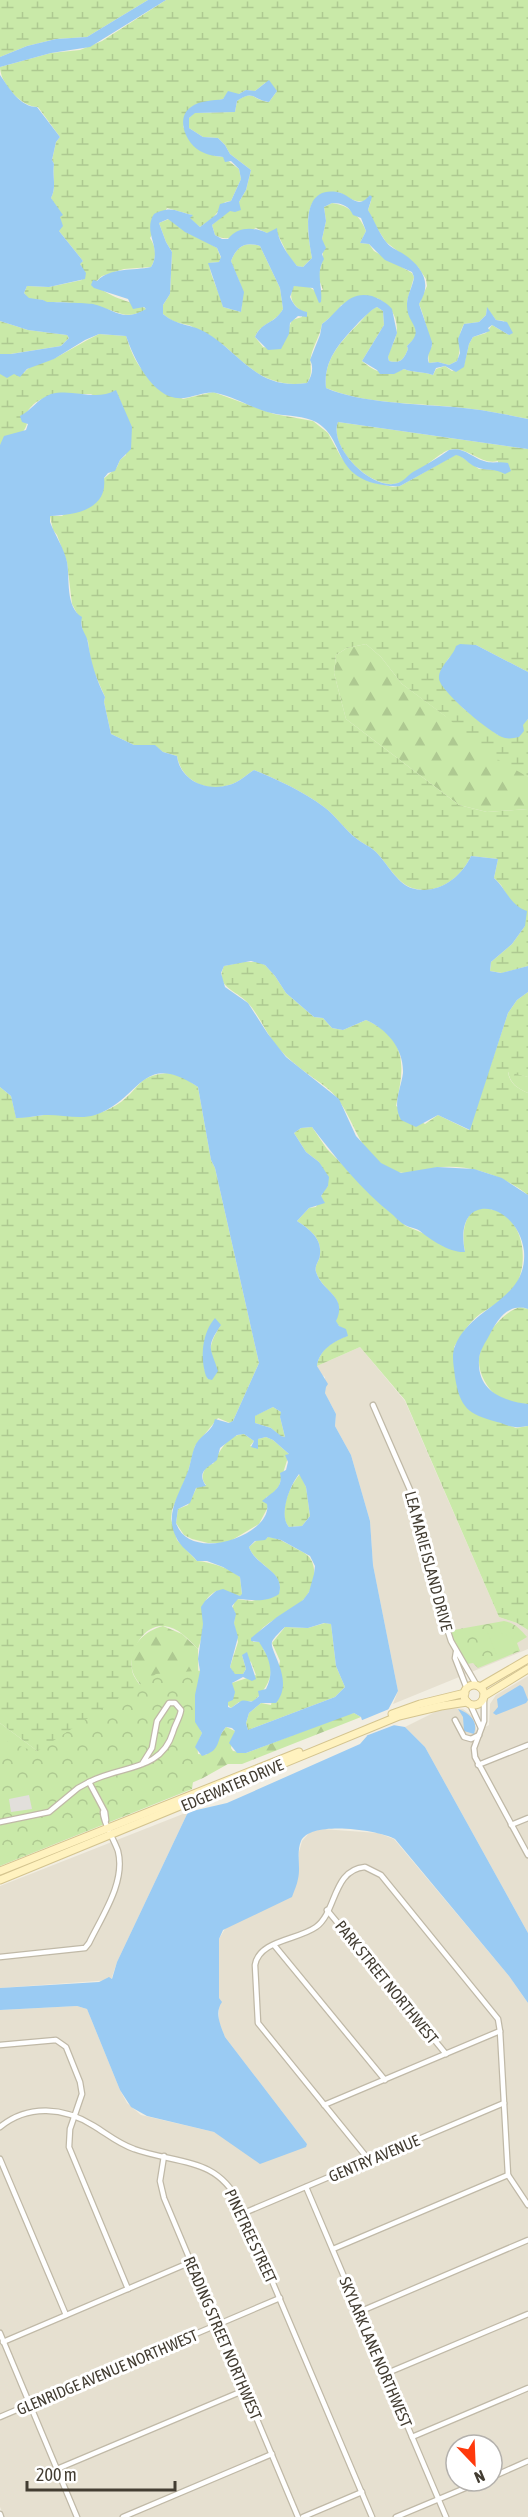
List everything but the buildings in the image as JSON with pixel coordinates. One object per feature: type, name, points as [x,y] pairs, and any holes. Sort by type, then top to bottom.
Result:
[{"type":"street","name":"LEA MARIE ISLAND DRIVE","points":[[373,1405],[414,1499],[436,1594],[466,1691]]},
{"type":"street","name":"LEA MARIE ISLAND DRIVE","points":[[456,1653],[460,1655],[478,1686]]},
{"type":"street","points":[[528,1659],[478,1686],[484,1698],[484,1721],[474,1748],[478,1766],[528,1855]]},
{"type":"street","points":[[484,1698],[528,1669]]},
{"type":"street","name":"EDGEWATER DRIVE","points":[[0,1871],[398,1714],[478,1686]]},
{"type":"street","points":[[466,1691],[468,1703],[481,1728]]},
{"type":"street","name":"EDGEWATER DRIVE","points":[[398,1714],[441,1706],[468,1703],[478,1705],[484,1698]]},
{"type":"street","points":[[0,1822],[49,1812],[78,1788],[101,1776],[142,1764],[155,1759],[167,1749],[182,1710],[175,1702],[169,1703],[157,1721],[152,1747],[142,1764]]},
{"type":"street","points":[[454,1720],[464,1737],[471,1739],[479,1735]]},
{"type":"street","points":[[478,1766],[528,1745]]},
{"type":"street","points":[[152,1747],[167,1749]]},
{"type":"street","points":[[0,1957],[85,1948],[118,1877],[119,1859],[107,1817],[89,1782]]},
{"type":"street","points":[[511,1825],[528,1818]]},
{"type":"street","name":"EDGEWATER DRIVE","points":[[0,1880],[109,1827]]},
{"type":"street","points":[[369,2160],[258,2023],[256,1959],[264,1950],[316,1927],[348,1874],[364,1867],[376,1871],[495,2014],[501,2031],[508,2175],[528,2205]]},
{"type":"street","name":"PARK STREET NORTHWEST","points":[[327,1910],[446,2054]]},
{"type":"street","points":[[274,1945],[385,2080]]},
{"type":"street","points":[[324,2106],[501,2031]]},
{"type":"street","points":[[0,2045],[56,2040],[62,2042],[82,2088],[81,2101],[69,2135],[69,2147],[128,2289]]},
{"type":"street","name":"GENTRY AVENUE","points":[[244,2213],[504,2103]]},
{"type":"street","name":"PINETREE STREET","points":[[0,2127],[14,2117],[34,2111],[56,2111],[75,2116],[121,2144],[199,2165],[218,2175],[232,2190],[244,2213],[372,2517]]},
{"type":"street","name":"READING STREET NORTHWEST","points":[[164,2156],[160,2174],[162,2193],[298,2517]]},
{"type":"street","points":[[0,2159],[66,2315]]},
{"type":"street","points":[[333,2249],[508,2175]]},
{"type":"street","name":"SKYLARK LANE NORTHWEST","points":[[306,2187],[446,2517]]},
{"type":"street","points":[[359,2312],[528,2240]]},
{"type":"street","points":[[3,2342],[191,2262]]},
{"type":"street","name":"GLENRIDGE AVENUE NORTHWEST","points":[[0,2417],[280,2298]]},
{"type":"street","points":[[386,2374],[528,2314]]},
{"type":"street","points":[[0,2333],[77,2517]]},
{"type":"street","points":[[412,2437],[528,2388]]},
{"type":"street","points":[[57,2469],[244,2390]]},
{"type":"street","points":[[123,2517],[272,2454]]},
{"type":"street","points":[[504,2472],[528,2462]]},
{"type":"street","points":[[303,2517],[362,2492]]},
{"type":"street","points":[[396,2517],[453,2493]]},
{"type":"shaded area","points":[[360,1347],[405,1401],[499,1617],[517,1623],[528,1630],[528,1649],[393,1704],[398,1691],[373,1565],[370,1521],[351,1455],[335,1426],[336,1414],[325,1393],[325,1377],[319,1373],[317,1366]]},
{"type":"shaded area","points":[[528,1676],[528,1933],[425,1747],[405,1727],[437,1711],[451,1708],[463,1709],[472,1716],[477,1731],[489,1725],[490,1704],[496,1695]]},
{"type":"shaded area","points":[[29,1795],[32,1809],[11,1812],[9,1799]]},
{"type":"shaded area","points":[[188,1812],[117,1962],[111,1980],[0,1988],[0,1886]]},
{"type":"shaded area","points":[[322,1829],[378,1833],[394,1839],[509,1976],[528,2003],[528,2517],[4,2517],[0,2507],[0,2010],[77,2006],[87,2009],[120,2090],[127,2103],[141,2115],[214,2132],[233,2143],[307,2144],[225,2037],[219,2022],[221,2002],[219,1998],[219,1939],[226,1927],[294,1890],[298,1878],[299,1852],[302,1841],[310,1832]]},
{"type":"green space","points":[[0,0],[148,0],[87,37],[56,39],[27,46],[0,57]]},
{"type":"green space","points":[[166,0],[528,0],[528,419],[473,409],[373,400],[326,388],[327,368],[335,352],[367,314],[377,307],[383,311],[384,325],[362,361],[381,372],[392,373],[404,369],[433,375],[436,369],[445,366],[452,371],[464,365],[473,337],[486,333],[492,325],[509,335],[504,321],[496,320],[487,308],[486,315],[479,322],[464,324],[460,335],[457,361],[449,365],[438,362],[429,363],[428,353],[432,346],[419,304],[427,286],[426,279],[418,267],[386,242],[368,210],[371,201],[354,200],[335,192],[324,194],[316,199],[308,216],[312,258],[303,267],[297,266],[289,257],[277,233],[267,233],[256,228],[230,238],[215,235],[212,225],[239,202],[246,190],[251,170],[230,154],[218,138],[203,137],[189,128],[189,118],[194,113],[235,112],[237,101],[246,96],[269,102],[277,91],[265,83],[255,91],[246,90],[239,94],[227,94],[223,99],[191,107],[183,127],[215,156],[223,157],[239,169],[241,179],[231,201],[225,202],[213,218],[200,227],[189,218],[192,215],[167,208],[150,238],[155,252],[151,267],[124,269],[102,276],[95,282],[111,295],[147,309],[129,315],[90,305],[46,303],[43,300],[29,299],[24,293],[27,286],[49,287],[82,280],[80,263],[83,261],[59,231],[60,217],[51,198],[54,185],[52,160],[56,142],[60,137],[38,107],[25,103],[13,93],[4,80],[0,67],[51,53],[80,50],[102,41]]},
{"type":"green space","points":[[332,203],[349,209],[361,221],[366,231],[360,243],[369,244],[374,251],[412,273],[414,277],[407,301],[417,333],[407,346],[408,349],[402,360],[389,361],[388,357],[397,332],[396,320],[387,305],[377,298],[341,305],[339,310],[322,324],[311,356],[309,379],[307,383],[294,384],[263,376],[220,343],[163,314],[163,305],[170,294],[172,252],[159,223],[169,219],[217,248],[221,258],[219,262],[209,263],[223,307],[241,312],[242,290],[231,261],[242,246],[250,244],[260,246],[280,288],[283,309],[276,318],[261,328],[255,337],[263,347],[276,349],[283,342],[292,320],[302,317],[302,311],[292,300],[291,293],[294,286],[308,286],[315,291],[323,290],[318,277],[323,258],[322,239],[326,221],[324,207]]},
{"type":"green space","points":[[0,321],[28,330],[67,335],[69,338],[61,346],[4,355],[0,354]]},
{"type":"green space","points":[[99,334],[126,336],[135,359],[147,375],[183,399],[213,392],[274,414],[313,421],[328,433],[341,457],[371,482],[393,487],[400,486],[455,455],[459,455],[479,469],[498,470],[498,461],[485,461],[462,450],[449,450],[404,480],[388,484],[365,474],[354,465],[340,443],[337,432],[338,422],[528,449],[528,672],[476,645],[449,658],[444,668],[443,686],[463,708],[498,735],[522,728],[528,719],[528,777],[490,755],[445,716],[402,684],[381,657],[366,644],[347,648],[336,655],[334,673],[346,719],[459,805],[487,812],[528,809],[528,966],[502,973],[490,971],[491,962],[512,944],[525,926],[501,885],[494,878],[498,859],[471,856],[455,878],[447,883],[430,889],[412,888],[401,881],[376,852],[359,841],[328,811],[290,786],[254,770],[232,784],[220,787],[203,786],[189,778],[179,764],[177,756],[163,752],[154,745],[134,745],[111,734],[105,697],[91,665],[88,641],[83,634],[81,621],[72,604],[67,562],[53,530],[50,516],[62,516],[117,467],[126,455],[127,429],[123,408],[116,391],[100,397],[91,394],[73,394],[48,397],[33,405],[27,412],[26,425],[21,433],[0,445],[0,374],[24,373],[27,369],[57,357]]},
{"type":"green space","points":[[366,644],[381,657],[402,684],[528,777],[528,809],[487,812],[459,805],[346,719],[334,673],[336,655],[347,648]]},
{"type":"green space","points":[[258,962],[265,965],[286,993],[314,1017],[323,1018],[332,1028],[343,1030],[366,1020],[380,1028],[390,1036],[400,1056],[401,1079],[396,1106],[425,1124],[438,1115],[469,1130],[508,1013],[517,1000],[528,992],[528,1077],[508,1072],[510,1080],[528,1093],[528,1195],[496,1176],[471,1169],[446,1167],[404,1173],[381,1164],[363,1144],[337,1098],[281,1051],[248,1003],[224,984],[222,973],[224,966]]},
{"type":"green space","points":[[508,1071],[528,1077],[528,1093],[515,1085]]},
{"type":"green space","points":[[157,1074],[182,1076],[198,1087],[211,1160],[215,1168],[259,1363],[233,1421],[230,1423],[218,1418],[195,1446],[187,1475],[172,1510],[171,1519],[177,1540],[197,1561],[220,1566],[240,1577],[242,1595],[216,1591],[207,1598],[198,1649],[183,1634],[169,1627],[156,1627],[144,1634],[135,1648],[132,1670],[144,1690],[44,1756],[0,1723],[0,1087],[11,1096],[16,1117],[84,1115],[111,1108],[127,1097],[140,1083]],"holes":[[[221,1325],[210,1351],[216,1367],[208,1379],[204,1368],[203,1350]]]},
{"type":"green space","points":[[312,1127],[327,1149],[406,1226],[465,1251],[464,1229],[466,1221],[475,1210],[481,1208],[502,1212],[511,1220],[516,1229],[523,1260],[514,1289],[476,1317],[454,1347],[503,1423],[516,1428],[528,1426],[528,1630],[517,1623],[499,1617],[405,1400],[360,1347],[317,1366],[318,1360],[328,1347],[347,1336],[335,1321],[338,1313],[337,1300],[319,1279],[316,1272],[320,1256],[319,1243],[310,1231],[297,1221],[309,1208],[316,1207],[328,1186],[319,1162],[306,1152],[294,1133],[301,1128]]},
{"type":"green space","points":[[520,1307],[528,1309],[528,1404],[508,1401],[497,1396],[484,1380],[479,1364],[483,1344],[493,1328],[506,1315]]},
{"type":"green space","points":[[273,1407],[281,1412],[285,1437],[280,1436],[271,1428],[255,1423],[254,1416]]},
{"type":"green space","points":[[244,1434],[254,1441],[250,1446],[258,1448],[258,1439],[266,1437],[289,1454],[279,1486],[271,1496],[266,1497],[268,1507],[259,1524],[227,1543],[208,1543],[184,1535],[176,1523],[178,1509],[188,1505],[197,1487],[206,1485],[203,1480],[204,1472],[209,1464],[213,1464],[225,1444],[233,1437]]},
{"type":"green space","points":[[300,1474],[306,1487],[310,1516],[302,1526],[289,1527],[284,1515],[286,1500],[292,1485]]},
{"type":"green space","points":[[268,1537],[280,1540],[307,1555],[314,1567],[313,1582],[302,1601],[268,1624],[257,1635],[253,1642],[262,1644],[270,1664],[270,1676],[262,1692],[254,1701],[239,1702],[231,1708],[227,1704],[232,1683],[256,1675],[251,1662],[242,1655],[246,1669],[243,1674],[234,1674],[230,1667],[238,1642],[234,1624],[235,1612],[232,1609],[236,1599],[252,1601],[279,1593],[278,1579],[257,1559],[249,1547],[257,1540],[264,1540]]},
{"type":"green space","points":[[504,1621],[520,1629],[527,1637],[517,1643],[520,1651],[478,1668],[473,1663],[467,1664],[448,1631]]},
{"type":"green space","points":[[325,1623],[331,1624],[336,1666],[345,1687],[335,1697],[248,1730],[246,1723],[249,1713],[261,1703],[271,1705],[280,1661],[272,1643],[285,1627],[308,1628]]},
{"type":"green space","points":[[163,1626],[182,1634],[198,1649],[199,1728],[202,1733],[197,1744],[198,1754],[206,1755],[226,1727],[235,1731],[231,1748],[233,1751],[246,1753],[348,1714],[354,1713],[361,1717],[242,1764],[228,1764],[173,1791],[0,1746],[0,1723],[44,1756],[144,1690],[133,1672],[133,1653],[143,1636]]},
{"type":"green space","points":[[499,1626],[503,1636],[510,1634],[515,1645],[508,1648],[509,1651],[497,1656],[487,1631]]},
{"type":"green space","points":[[208,1670],[192,1789],[0,1866],[0,1739],[36,1752],[156,1674]]},
{"type":"water","points":[[148,0],[166,0],[90,47],[51,53],[0,67],[0,57],[27,46],[56,39],[87,37]]},
{"type":"water","points":[[0,75],[20,100],[37,107],[60,137],[56,142],[52,160],[54,185],[51,198],[63,215],[60,217],[63,226],[59,231],[83,261],[80,264],[86,273],[85,279],[49,287],[27,286],[24,293],[29,298],[47,302],[93,304],[124,315],[131,315],[146,309],[144,307],[133,309],[128,299],[94,288],[91,285],[93,280],[97,281],[115,271],[151,267],[155,253],[150,228],[154,214],[174,210],[193,215],[190,218],[200,227],[217,214],[220,204],[231,201],[241,179],[239,169],[231,161],[225,162],[223,157],[203,152],[190,142],[183,124],[186,112],[198,103],[223,99],[228,91],[239,94],[246,90],[255,91],[269,80],[277,91],[269,102],[247,96],[237,101],[235,112],[195,113],[189,118],[189,128],[203,137],[218,138],[230,154],[251,170],[246,190],[239,202],[241,210],[230,211],[212,225],[215,235],[228,239],[241,230],[252,229],[267,233],[277,228],[279,238],[287,253],[297,266],[303,267],[312,258],[308,226],[311,204],[316,197],[325,192],[337,192],[359,202],[364,201],[370,195],[372,197],[368,210],[384,239],[390,246],[409,258],[420,269],[423,276],[425,289],[419,304],[432,342],[428,357],[429,363],[438,362],[449,365],[457,361],[460,353],[458,339],[464,324],[479,322],[486,315],[487,307],[496,320],[507,322],[513,333],[509,335],[492,325],[488,328],[490,331],[473,337],[469,344],[464,367],[456,372],[445,366],[436,368],[433,375],[404,369],[394,374],[380,374],[362,361],[384,325],[383,311],[377,307],[359,322],[335,352],[327,368],[326,388],[372,400],[473,409],[528,419],[528,449],[338,422],[337,432],[346,454],[354,465],[376,481],[388,484],[398,483],[454,449],[459,449],[487,462],[508,463],[511,471],[505,474],[473,466],[456,455],[400,486],[373,483],[360,478],[351,471],[331,437],[316,422],[301,417],[268,412],[216,393],[184,398],[163,393],[140,367],[126,336],[99,334],[54,359],[27,369],[20,377],[14,374],[7,378],[0,374],[0,354],[61,346],[69,338],[67,335],[28,330],[0,321]],"holes":[[[336,203],[345,206],[353,215],[361,218],[366,231],[360,243],[369,244],[385,260],[412,272],[414,277],[407,304],[409,317],[416,330],[402,360],[389,361],[388,357],[397,333],[392,309],[383,301],[372,296],[363,295],[350,299],[322,324],[310,360],[312,372],[307,383],[290,384],[262,376],[205,332],[174,321],[163,314],[163,305],[170,294],[172,252],[159,223],[168,219],[185,232],[217,248],[221,257],[219,262],[208,263],[223,307],[241,312],[244,292],[231,261],[242,246],[250,244],[260,246],[280,288],[283,309],[276,318],[261,328],[255,337],[268,350],[281,349],[289,334],[290,323],[298,316],[307,317],[307,312],[297,307],[290,297],[294,286],[313,288],[319,303],[321,302],[320,270],[324,259],[322,254],[326,248],[322,239],[326,221],[324,207]]]},
{"type":"water","points":[[116,390],[132,427],[131,449],[120,460],[115,471],[108,473],[104,478],[104,489],[95,504],[79,512],[50,516],[50,522],[66,557],[69,592],[73,606],[82,617],[82,628],[92,664],[105,697],[111,734],[134,745],[155,745],[163,752],[177,756],[183,772],[203,785],[220,787],[229,785],[254,770],[290,786],[328,811],[359,841],[376,852],[396,877],[411,888],[430,889],[447,883],[461,871],[471,856],[498,859],[494,878],[516,905],[527,911],[525,926],[512,944],[491,962],[490,971],[501,973],[528,966],[528,992],[517,1000],[508,1013],[470,1130],[438,1115],[416,1127],[401,1120],[397,1102],[403,1073],[401,1056],[393,1041],[374,1024],[366,1020],[343,1030],[332,1028],[323,1018],[314,1017],[286,993],[265,965],[251,961],[224,966],[221,973],[225,987],[248,1003],[286,1057],[339,1099],[356,1136],[381,1163],[401,1173],[437,1167],[474,1169],[502,1178],[528,1195],[528,1309],[514,1308],[501,1317],[483,1347],[479,1360],[482,1380],[487,1387],[501,1397],[528,1404],[528,1426],[517,1427],[479,1416],[467,1408],[457,1388],[453,1357],[455,1346],[463,1332],[508,1292],[517,1281],[523,1268],[524,1251],[519,1234],[510,1221],[499,1212],[487,1209],[476,1210],[468,1218],[464,1232],[465,1252],[447,1248],[418,1230],[403,1224],[381,1205],[350,1173],[312,1127],[301,1128],[294,1133],[306,1152],[319,1162],[329,1177],[328,1186],[321,1196],[325,1203],[309,1208],[297,1221],[310,1231],[319,1243],[320,1256],[316,1272],[319,1279],[337,1300],[339,1313],[336,1321],[339,1326],[346,1329],[348,1336],[328,1347],[318,1360],[317,1366],[328,1384],[325,1393],[336,1414],[335,1426],[351,1455],[370,1521],[373,1565],[398,1691],[388,1710],[393,1725],[405,1727],[425,1747],[528,1933],[528,2003],[509,1976],[395,1839],[360,1830],[345,1829],[318,1831],[307,1835],[301,1841],[299,1874],[292,1897],[223,1930],[219,1939],[219,1998],[222,2002],[218,2015],[225,2037],[307,2144],[306,2147],[260,2164],[214,2132],[147,2116],[131,2107],[120,2090],[87,2009],[77,2006],[0,2010],[0,1988],[99,1982],[109,1977],[112,1979],[117,1962],[188,1812],[227,1803],[360,1744],[367,1736],[361,1717],[354,1713],[246,1753],[237,1753],[229,1743],[235,1731],[226,1727],[216,1747],[209,1754],[202,1756],[195,1747],[202,1733],[195,1722],[195,1695],[200,1671],[198,1659],[203,1624],[201,1607],[216,1591],[223,1589],[240,1596],[242,1594],[240,1577],[207,1561],[197,1561],[180,1544],[173,1529],[172,1513],[196,1444],[212,1427],[215,1419],[229,1423],[233,1421],[259,1363],[215,1168],[211,1160],[198,1087],[179,1077],[164,1073],[152,1075],[110,1108],[95,1115],[83,1117],[44,1115],[16,1118],[11,1096],[0,1087],[0,445],[4,436],[26,430],[28,424],[22,422],[20,416],[46,396],[60,393],[100,395]],"holes":[[[273,1407],[281,1412],[285,1437],[271,1428],[255,1423],[255,1416]],[[244,1434],[254,1441],[251,1447],[258,1449],[258,1439],[266,1437],[273,1440],[289,1454],[285,1455],[288,1462],[286,1470],[280,1473],[280,1483],[273,1493],[262,1501],[267,1504],[265,1515],[257,1526],[229,1540],[213,1543],[197,1542],[184,1535],[176,1523],[178,1509],[190,1503],[196,1488],[206,1486],[202,1477],[204,1470],[217,1460],[220,1448],[237,1435]],[[299,1474],[306,1487],[310,1516],[302,1526],[289,1527],[285,1515],[286,1500]],[[268,1537],[281,1540],[310,1556],[315,1566],[314,1574],[309,1592],[303,1600],[251,1638],[251,1641],[259,1642],[266,1653],[270,1671],[269,1683],[266,1689],[258,1691],[259,1696],[253,1701],[241,1701],[231,1708],[228,1707],[228,1702],[233,1700],[235,1692],[232,1683],[243,1677],[252,1681],[256,1679],[247,1652],[242,1655],[246,1669],[243,1674],[235,1674],[230,1667],[238,1637],[234,1623],[236,1614],[232,1606],[238,1599],[264,1600],[279,1594],[280,1586],[274,1574],[252,1554],[249,1547],[255,1541],[265,1540]],[[324,1623],[331,1624],[336,1666],[345,1687],[335,1697],[248,1730],[246,1723],[249,1713],[261,1703],[276,1703],[281,1694],[282,1676],[272,1642],[285,1627],[308,1628]]]},
{"type":"water","points":[[476,645],[528,672],[528,719],[519,737],[505,738],[489,729],[457,703],[442,685],[439,679],[441,670],[456,646]]},
{"type":"water","points":[[215,1318],[221,1325],[211,1344],[218,1371],[212,1380],[206,1376],[203,1346],[207,1331]]},
{"type":"water","points":[[520,1685],[528,1700],[526,1703],[496,1715],[493,1713],[498,1707],[497,1699]]},
{"type":"water","points":[[458,1709],[474,1721],[474,1734],[464,1731],[463,1717]]},
{"type":"pier","points":[[394,1707],[391,1715],[397,1724],[363,1737],[360,1721]]}]
